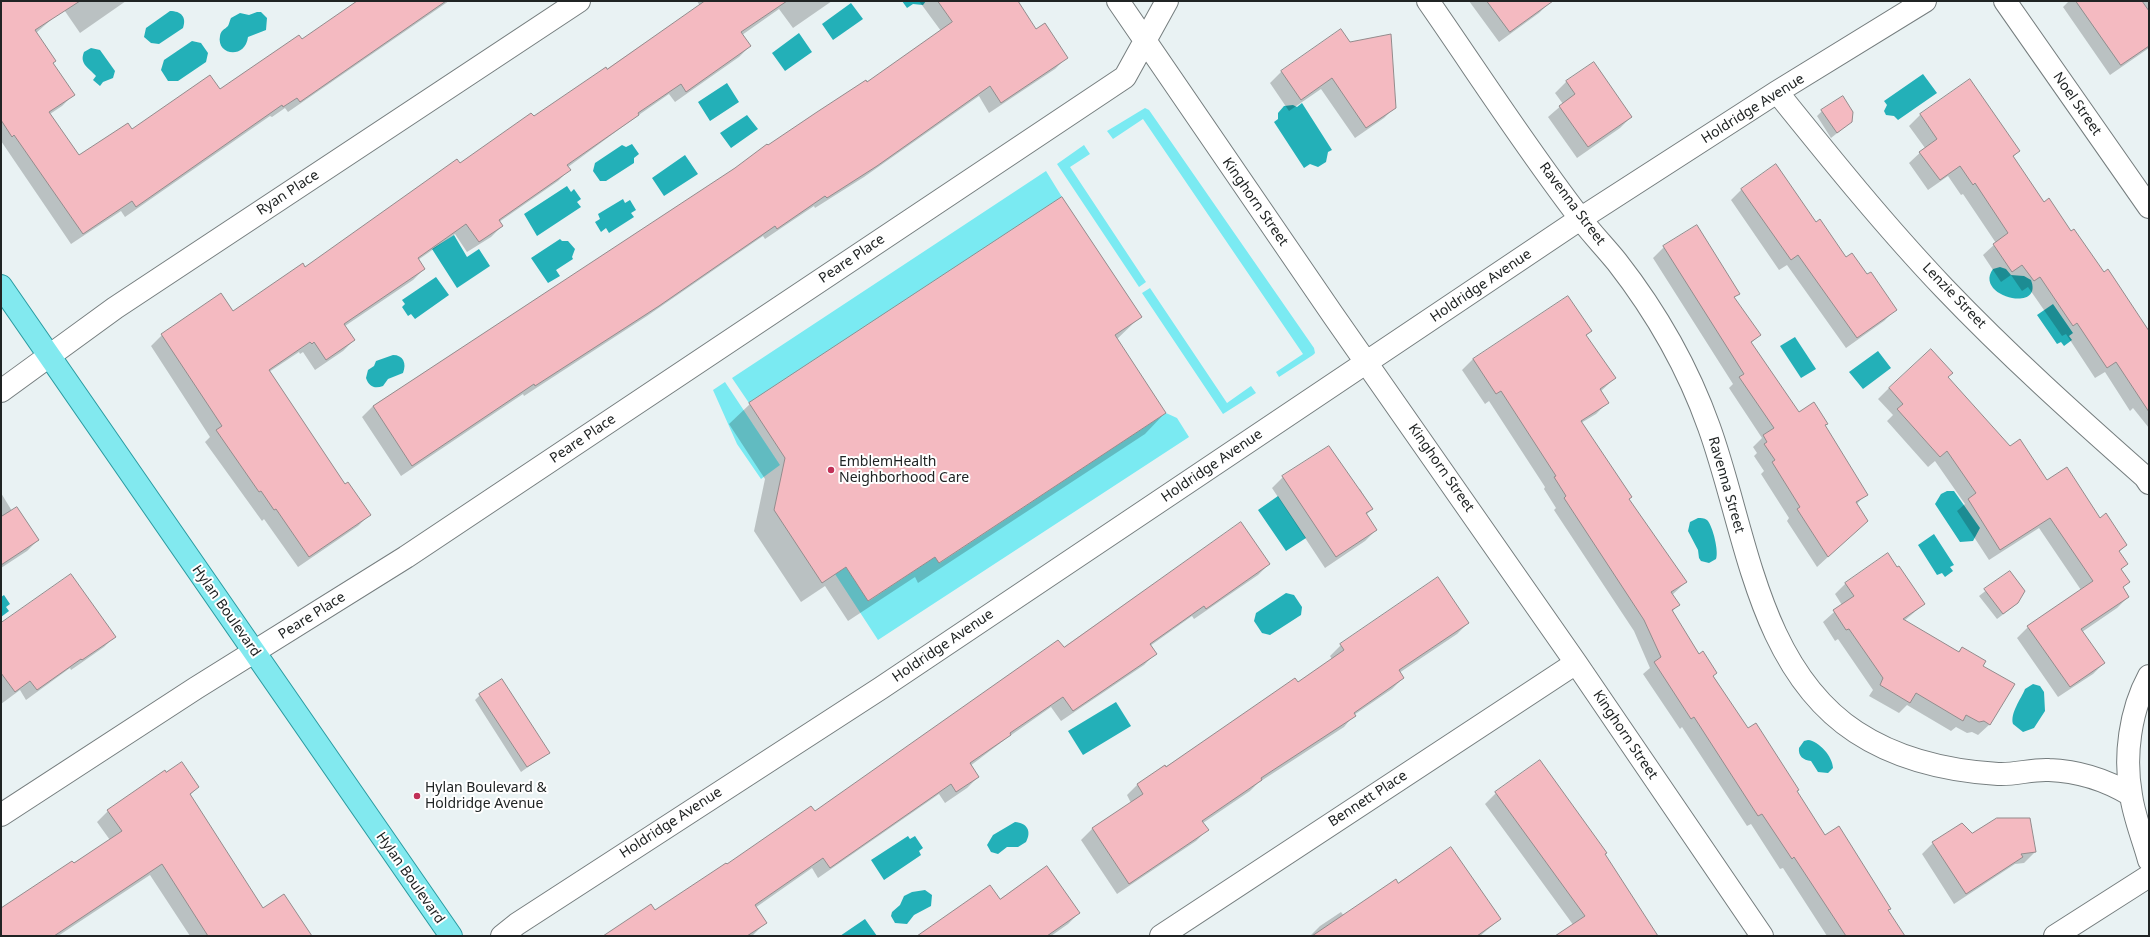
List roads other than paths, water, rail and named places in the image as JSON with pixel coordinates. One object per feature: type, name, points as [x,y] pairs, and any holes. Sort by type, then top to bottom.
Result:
[{"type":"main road","name":"Hylan Boulevard","points":[[1,286],[450,936]]},
{"type":"street","name":"Ryan Place","points":[[1,391],[115,308],[579,1]]},
{"type":"street","name":"Kinghorn Street","points":[[1118,1],[1333,315],[1368,362],[1576,663],[1762,936]]},
{"type":"street","name":"Peare Place","points":[[1,815],[406,556],[1125,77],[1167,1]]},
{"type":"street","name":"Ravenna Street","points":[[1428,1],[1580,219],[1616,261],[1657,318],[1686,372],[1709,427],[1757,588],[1790,662],[1818,701],[1855,732],[1896,753],[1939,766],[1999,774],[2048,770],[2082,774],[2113,784],[2131,795]]},
{"type":"street","name":"Holdridge Avenue","points":[[502,936],[517,924],[625,852],[881,688],[1580,219],[1777,92],[1925,1]]},
{"type":"street","name":"Noel Street","points":[[2005,1],[2149,207]]},
{"type":"street","name":"Lenzie Street","points":[[1777,92],[1849,181],[1944,288],[2047,390],[2145,477],[2149,483]]},
{"type":"street","name":"Bennett Place","points":[[1161,936],[1576,663]]},
{"type":"street","points":[[2149,676],[2144,686],[2132,724],[2128,758],[2131,795],[2149,860]]},
{"type":"street","points":[[2055,936],[2149,876]]},
{"type":"place","name":"EmblemHealth Neighborhood Care","points":[[831,470]]},
{"type":"place","name":"Hylan Boulevard & Holdridge Avenue","points":[[417,796]]}]
